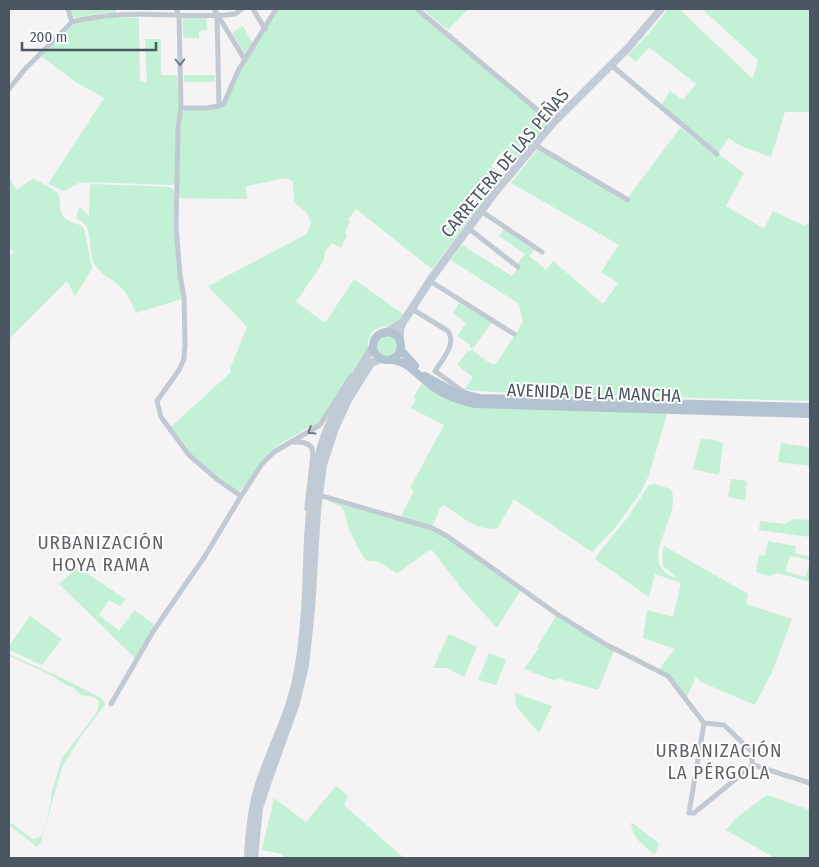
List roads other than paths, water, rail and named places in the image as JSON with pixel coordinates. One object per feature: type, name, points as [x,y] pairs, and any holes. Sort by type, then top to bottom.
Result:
[{"type":"main road","name":"CARRETERA DE LAS PEÑAS","points":[[403,322],[468,228],[553,123],[611,65],[649,24],[660,9]]},
{"type":"main road","points":[[248,858],[253,806],[286,714],[299,664],[304,625],[314,475],[325,435],[337,407],[376,339],[403,322]]},
{"type":"main road","points":[[403,322],[400,329],[404,354]]},
{"type":"main road","points":[[385,333],[395,335],[404,354]]},
{"type":"main road","points":[[373,346],[381,359]]},
{"type":"main road","points":[[254,858],[256,830],[262,798],[292,717],[305,665],[311,610],[317,510],[323,465],[334,428],[349,398],[371,363],[381,359],[390,360],[404,354]]},
{"type":"main road","name":"AVENIDA DE LA MANCHA","points":[[390,360],[399,361],[404,354]]},
{"type":"main road","name":"AVENIDA DE LA MANCHA","points":[[404,354],[426,377],[462,395],[479,398],[810,407]]},
{"type":"main road","name":"AVENIDA DE LA MANCHA","points":[[404,354],[424,380],[443,394],[475,404],[810,414]]},
{"type":"street","points":[[68,9],[72,22]]},
{"type":"street","points":[[138,9],[141,15]]},
{"type":"street","points":[[176,9],[179,15],[181,108],[178,128],[176,227],[184,297],[184,358],[179,370],[157,401],[161,416],[189,455],[218,480],[241,496]]},
{"type":"street","points":[[214,9],[245,60]]},
{"type":"street","points":[[9,89],[25,69],[72,22],[96,16],[235,14],[242,9]]},
{"type":"street","points":[[252,9],[265,29]]},
{"type":"street","points":[[181,108],[206,108],[219,106],[224,103],[231,85],[276,9]]},
{"type":"street","points":[[417,9],[553,123]]},
{"type":"street","points":[[218,15],[219,106]]},
{"type":"street","points":[[611,65],[717,154]]},
{"type":"street","points":[[535,145],[628,200]]},
{"type":"street","points":[[481,211],[542,252]]},
{"type":"street","points":[[468,228],[518,266]]},
{"type":"street","points":[[430,281],[514,334]]},
{"type":"street","points":[[412,309],[448,331],[451,336],[451,345],[435,371],[464,392]]},
{"type":"street","points":[[111,704],[154,630],[205,556],[241,496],[268,458],[284,446],[320,425],[340,391],[361,366]]},
{"type":"street","points":[[284,446],[293,442],[302,442],[312,449],[313,456],[307,494],[309,529]]},
{"type":"street","points":[[322,496],[432,528],[447,536],[557,614],[605,644],[668,676],[704,723],[689,813],[694,813],[753,766]]},
{"type":"street","points":[[704,723],[724,724],[750,750],[753,766]]},
{"type":"street","points":[[753,766],[810,783]]},
{"type":"district","name":"URBANIZACIÓN HOYA RAMA","points":[[101,553]]},
{"type":"district","name":"URBANIZACIÓN LA PÉRGOLA","points":[[719,761]]}]
